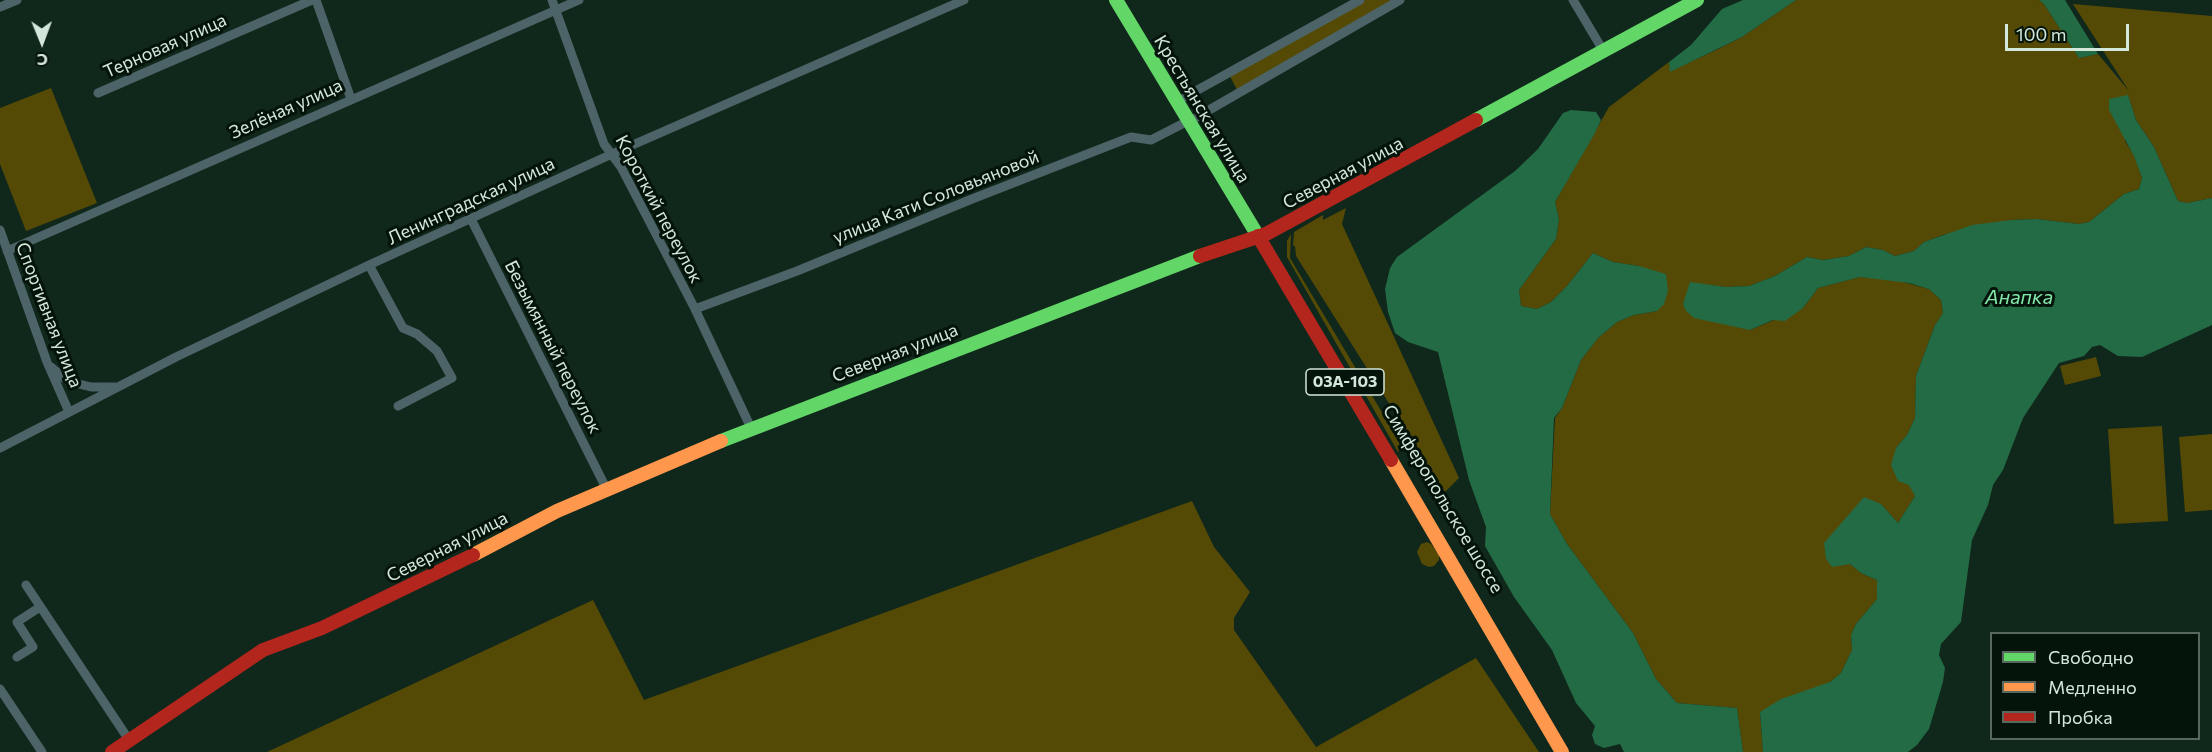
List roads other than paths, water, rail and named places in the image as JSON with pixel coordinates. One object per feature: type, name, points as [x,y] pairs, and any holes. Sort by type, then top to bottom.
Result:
[{"type":"street","points":[[0,7],[17,0]]},
{"type":"street","points":[[314,0],[351,99]]},
{"type":"street","name":"Терновая улица","points":[[98,93],[314,0]]},
{"type":"street","name":"Короткий переулок","points":[[552,0],[604,144],[621,167],[695,309],[751,428]]},
{"type":"street","name":"Зелёная улица","points":[[7,250],[579,0]]},
{"type":"street","name":"Ленинградская улица","points":[[0,448],[117,387],[369,265],[612,154],[964,0]]},
{"type":"street","name":"Крестьянская улица","points":[[1116,0],[1262,235]]},
{"type":"street","name":"Крестьянская улица","points":[[1127,0],[1185,97],[1192,119]]},
{"type":"street","points":[[1185,97],[1360,0]]},
{"type":"street","name":"улица Кати Соловьяновой","points":[[695,309],[797,271],[1131,137],[1151,140],[1400,0]]},
{"type":"street","points":[[1573,0],[1604,52]]},
{"type":"street","name":"Северная улица","points":[[112,752],[263,650],[322,628],[422,581],[557,511],[751,428],[1178,264],[1262,235],[1604,52],[1677,5],[1697,0]]},
{"type":"street","name":"Безымянный переулок","points":[[471,219],[607,490]]},
{"type":"street","name":"Спортивная улица","points":[[0,230],[47,362],[69,412]]},
{"type":"street","name":"Симферопольское шоссе","points":[[1262,235],[1570,752]]},
{"type":"street","points":[[369,265],[403,328],[417,334],[437,351],[452,378],[398,406]]},
{"type":"street","points":[[47,362],[65,379],[80,385],[117,387]]},
{"type":"street","points":[[80,385],[85,394],[84,405]]},
{"type":"street","name":"Симферопольское шоссе","points":[[1453,559],[1562,752]]},
{"type":"street","points":[[26,585],[129,740]]},
{"type":"street","points":[[17,657],[33,647],[17,622],[40,607]]},
{"type":"street","points":[[0,689],[40,751]]},
{"type":"water","points":[[1743,0],[1796,0],[1742,37],[1670,72],[1669,62],[1691,45],[1722,9]]},
{"type":"water","points":[[2039,0],[2065,0],[2098,54],[2079,58],[2044,4]]},
{"type":"water","name":"Анапка","points":[[2128,95],[2136,120],[2154,147],[2178,201],[2187,203],[2212,198],[2212,325],[2142,357],[2118,356],[2100,345],[2092,347],[2084,356],[2059,363],[2023,418],[2003,470],[1993,485],[1988,505],[1972,540],[1961,622],[1941,644],[1939,655],[1945,668],[1943,682],[1929,729],[1917,745],[1908,752],[1763,752],[1760,712],[1781,699],[1830,682],[1841,673],[1852,650],[1851,635],[1856,624],[1877,599],[1877,580],[1861,573],[1850,564],[1832,567],[1826,559],[1824,543],[1864,497],[1881,504],[1898,523],[1915,496],[1909,485],[1898,481],[1891,465],[1896,448],[1907,435],[1915,418],[1916,376],[1935,325],[1943,313],[1941,300],[1929,289],[1909,283],[1860,277],[1818,288],[1803,308],[1785,321],[1773,320],[1750,330],[1694,318],[1686,311],[1683,304],[1690,282],[1726,287],[1749,286],[1775,276],[1807,257],[1823,260],[1849,256],[1866,247],[1883,250],[1895,256],[1914,251],[1924,242],[1972,225],[2037,219],[2079,224],[2089,222],[2124,194],[2139,189],[2142,178],[2134,156],[2109,110],[2109,99]]},
{"type":"water","points":[[1571,110],[1596,112],[1601,120],[1555,202],[1559,219],[1556,239],[1519,290],[1521,306],[1537,309],[1551,302],[1593,253],[1613,262],[1639,266],[1666,274],[1668,291],[1664,304],[1657,311],[1634,315],[1617,322],[1598,338],[1581,360],[1562,408],[1554,418],[1550,514],[1567,544],[1633,633],[1656,679],[1677,703],[1737,708],[1743,752],[1624,752],[1620,744],[1604,748],[1595,744],[1592,735],[1595,726],[1576,703],[1552,650],[1514,597],[1485,546],[1486,527],[1469,480],[1438,352],[1408,342],[1395,333],[1388,312],[1385,289],[1390,268],[1397,257],[1515,171],[1538,149],[1563,113]]}]
